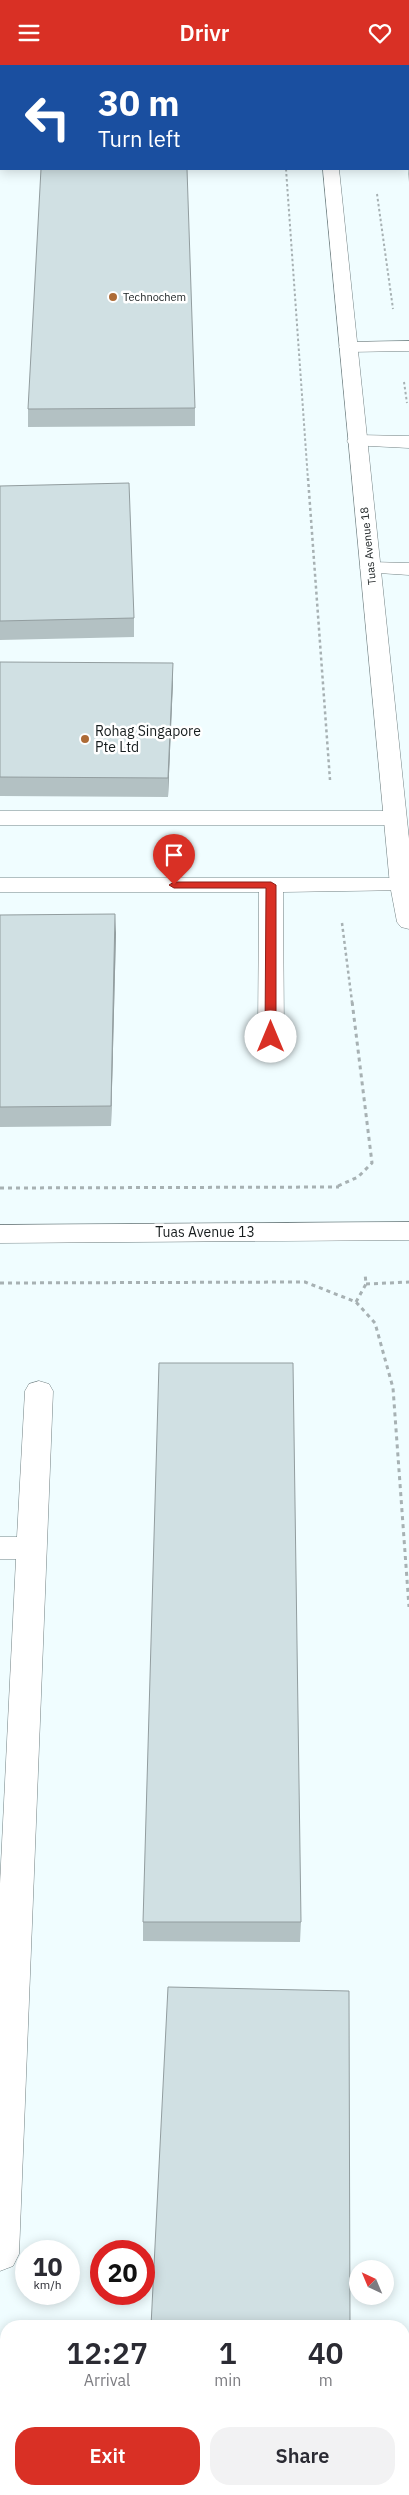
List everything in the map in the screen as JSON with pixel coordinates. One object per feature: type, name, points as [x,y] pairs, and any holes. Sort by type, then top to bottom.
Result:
[{"type":"street","name":"Tuas Avenue 18","points":[[331,170],[395,818],[402,885],[409,922]]},
{"type":"street","points":[[348,347],[404,346]]},
{"type":"street","points":[[357,441],[409,442]]},
{"type":"street","points":[[370,568],[409,569]]},
{"type":"street","points":[[0,818],[395,818]]},
{"type":"street","points":[[0,885],[402,885]]},
{"type":"street","points":[[271,885],[271,1037]]},
{"type":"street","name":"Tuas Avenue 13","points":[[0,1234],[409,1231]]},
{"type":"street","points":[[0,2254],[16,1548],[39,1391]]},
{"type":"path","points":[[286,170],[332,818]]},
{"type":"path","points":[[376,189],[404,346],[408,411]]},
{"type":"path","points":[[0,1188],[338,1186],[358,1177],[372,1163],[337,885]]},
{"type":"path","points":[[0,1283],[305,1281],[356,1301],[376,1323],[393,1389],[409,1607]]},
{"type":"path","points":[[356,1301],[366,1284],[409,1282]]},
{"type":"building","name":"Technochem","points":[[41,170],[187,170],[195,408],[28,409]]},
{"type":"building","points":[[129,483],[134,618],[0,621],[0,486]]},
{"type":"building","name":"Rohag Singapore Pte Ltd","points":[[0,662],[173,663],[168,778],[0,777]]},
{"type":"building","points":[[115,914],[111,1106],[0,1107],[0,915]]},
{"type":"building","points":[[159,1363],[293,1363],[301,1922],[143,1922]]},
{"type":"building","points":[[168,1987],[349,1991],[350,2320],[151,2320],[152,2305],[155,2305],[155,2246]]},
{"type":"place","name":"Technochem","points":[[113,297]]},
{"type":"place","name":"Rohag Singapore Pte Ltd","points":[[85,739]]},
{"type":"route","points":[[174,885],[271,885],[271,1037]]}]
